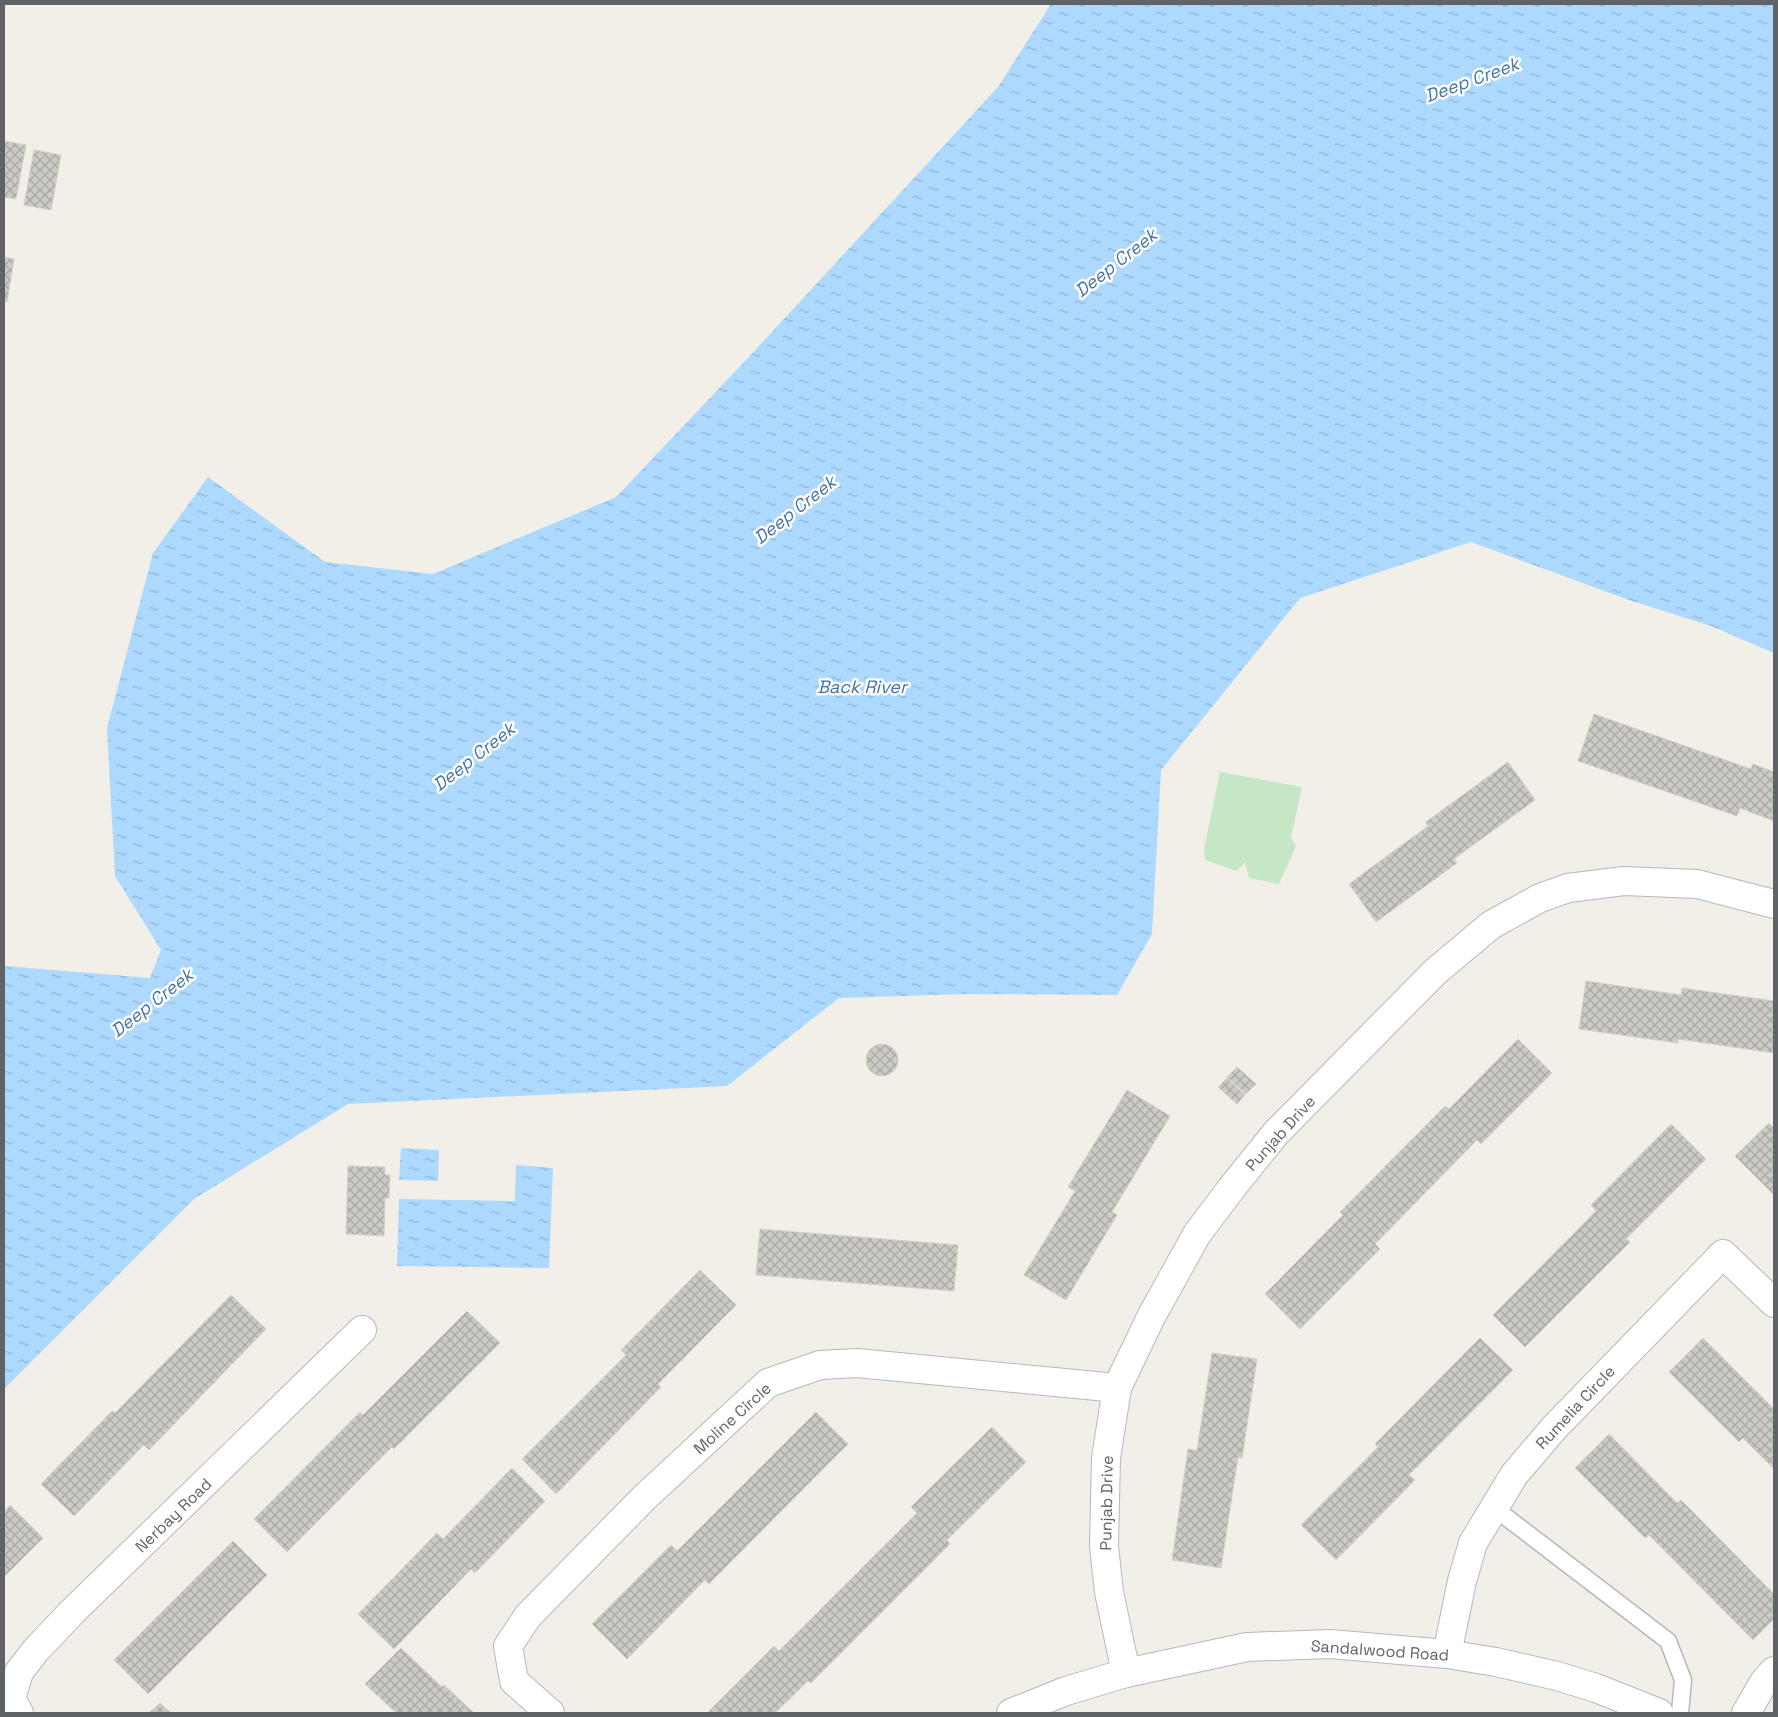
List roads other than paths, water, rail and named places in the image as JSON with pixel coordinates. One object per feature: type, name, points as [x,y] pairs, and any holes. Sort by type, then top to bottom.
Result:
[{"type":"street","name":"Punjab Drive","points":[[1126,1673],[1109,1592],[1104,1546],[1106,1458],[1117,1388],[1151,1317],[1197,1234],[1276,1134],[1428,979],[1491,925],[1540,898],[1568,888],[1624,881],[1697,884],[1774,904]]},
{"type":"street","name":"Rumelia Circle","points":[[1447,1654],[1462,1581],[1473,1543],[1514,1475],[1554,1428],[1723,1254],[1774,1303]]},
{"type":"street","name":"Nerbay Road","points":[[19,1713],[11,1698],[20,1672],[36,1650],[72,1612],[362,1330]]},
{"type":"street","name":"Moline Circle","points":[[550,1713],[514,1681],[508,1646],[523,1623],[644,1498],[768,1383],[820,1365],[857,1363],[1117,1388]]},
{"type":"street","name":"Sandalwood Road","points":[[1011,1713],[1066,1691],[1126,1673],[1247,1647],[1330,1644],[1447,1654],[1496,1662],[1557,1676],[1596,1688],[1659,1713]]},
{"type":"street","points":[[1746,1713],[1764,1682],[1774,1671]]},
{"type":"lane","points":[[1493,1507],[1668,1641],[1683,1680],[1680,1713]]},
{"type":"water","name":"Back River","points":[[1051,4],[1774,4],[1774,653],[1711,626],[1629,600],[1471,542],[1300,598],[1161,770],[1152,934],[1117,995],[966,994],[839,998],[727,1086],[348,1104],[194,1199],[4,1389],[4,966],[150,978],[161,950],[115,876],[107,728],[153,553],[208,477],[325,562],[433,574],[616,497],[747,359],[998,87]]},
{"type":"water","points":[[401,1148],[439,1150],[438,1181],[399,1180]]},
{"type":"water","points":[[516,1165],[553,1168],[549,1268],[397,1266],[399,1199],[515,1201]]},
{"type":"water label","name":"Deep Creek","points":[[1472,80]]},
{"type":"water label","name":"Deep Creek","points":[[1116,263]]},
{"type":"water label","name":"Deep Creek","points":[[795,510]]},
{"type":"water label","name":"Deep Creek","points":[[474,757]]},
{"type":"water label","name":"Deep Creek","points":[[152,1003]]}]
